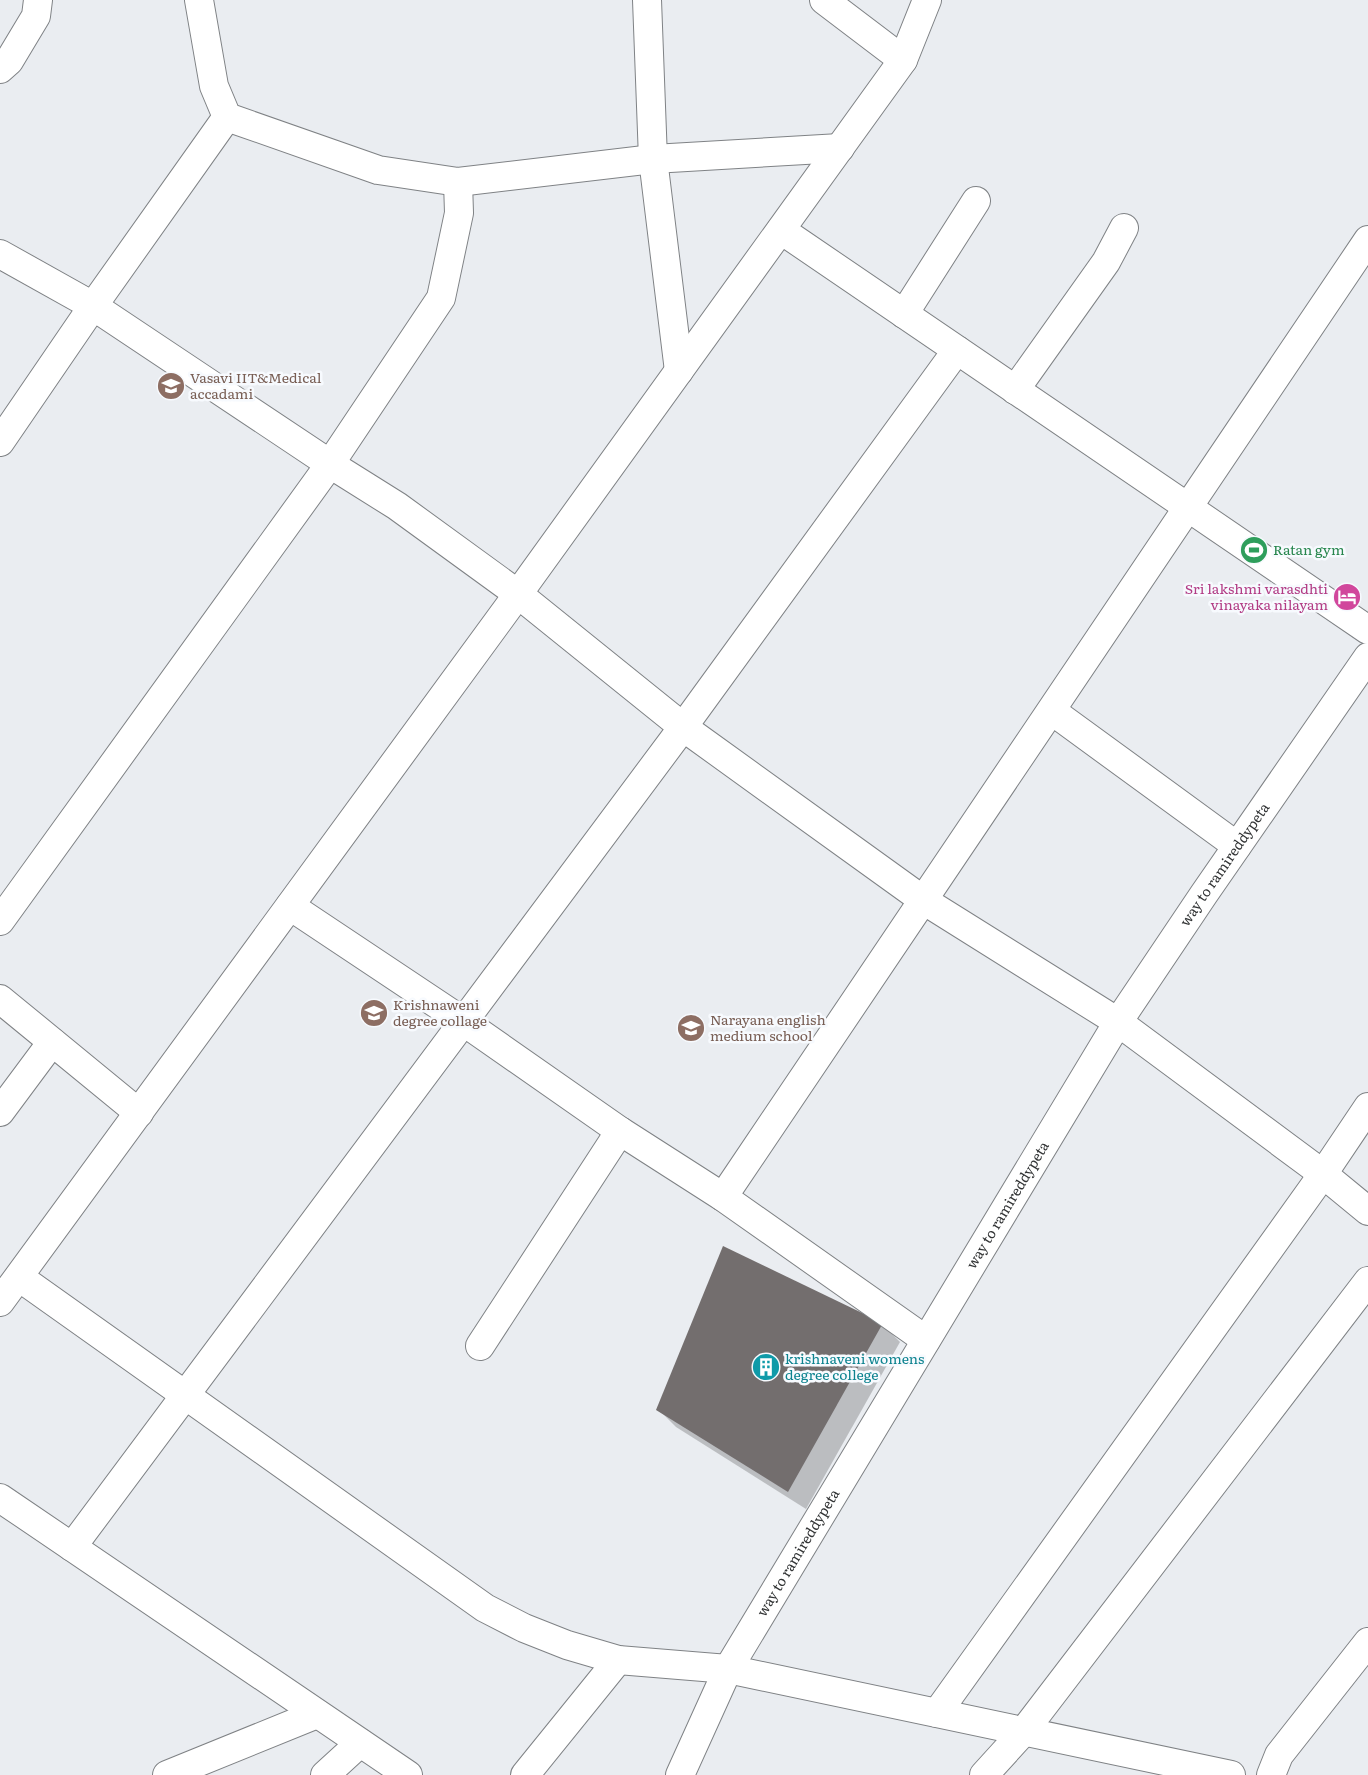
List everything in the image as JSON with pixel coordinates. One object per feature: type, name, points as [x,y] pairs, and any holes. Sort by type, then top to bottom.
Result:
[{"type":"street","points":[[0,69],[9,61],[36,16],[38,0]]},
{"type":"street","points":[[199,0],[214,86],[227,117],[378,170],[458,182],[653,159],[840,148]]},
{"type":"street","points":[[647,0],[653,159],[679,372]]},
{"type":"street","points":[[824,0],[903,60]]},
{"type":"street","points":[[0,1302],[518,594],[903,60],[927,0]]},
{"type":"street","points":[[0,442],[93,306],[227,117]]},
{"type":"street","points":[[0,921],[330,464],[441,298],[460,213],[458,182]]},
{"type":"street","points":[[904,314],[976,201]]},
{"type":"street","points":[[1015,390],[1106,262],[1124,228]]},
{"type":"street","points":[[781,230],[1368,630]]},
{"type":"street","points":[[723,1197],[1368,240]]},
{"type":"street","points":[[0,254],[93,306],[330,464],[397,506],[518,594],[683,727],[923,900],[1118,1022],[1322,1174],[1368,1211]]},
{"type":"street","points":[[72,1547],[683,727],[957,350]]},
{"type":"street","name":"way to ramireddypeta","points":[[680,1775],[728,1669],[1118,1022],[1368,657]]},
{"type":"street","points":[[1052,711],[1237,846]]},
{"type":"street","points":[[290,906],[464,1022],[620,1130],[723,1197],[926,1340]]},
{"type":"street","points":[[0,999],[139,1112]]},
{"type":"street","points":[[0,1112],[52,1042]]},
{"type":"street","points":[[937,1713],[1368,1107]]},
{"type":"street","points":[[480,1346],[620,1130]]},
{"type":"street","points":[[19,1277],[485,1608],[524,1628],[567,1645],[618,1660],[728,1669],[1231,1775]]},
{"type":"street","points":[[984,1775],[1024,1731],[1368,1281]]},
{"type":"street","points":[[0,1498],[408,1775]]},
{"type":"street","points":[[1271,1775],[1279,1755],[1368,1642]]},
{"type":"street","points":[[525,1775],[618,1660]]},
{"type":"street","points":[[167,1775],[317,1714]]},
{"type":"street","points":[[326,1775],[360,1743]]},
{"type":"building","name":"krishnaveni womens degree college","points":[[723,1246],[883,1323],[788,1492],[656,1410]]},
{"type":"place","name":"Vasavi IIT&Medical accadami","points":[[171,386]]},
{"type":"place","name":"Ratan gym","points":[[1254,550]]},
{"type":"place","name":"Sri lakshmi varasdhti vinayaka nilayam","points":[[1347,597]]},
{"type":"place","name":"Krishnaweni degree collage","points":[[374,1013]]},
{"type":"place","name":"Narayana english medium school","points":[[691,1028]]},
{"type":"place","name":"krishnaveni womens degree college","points":[[766,1367]]}]
